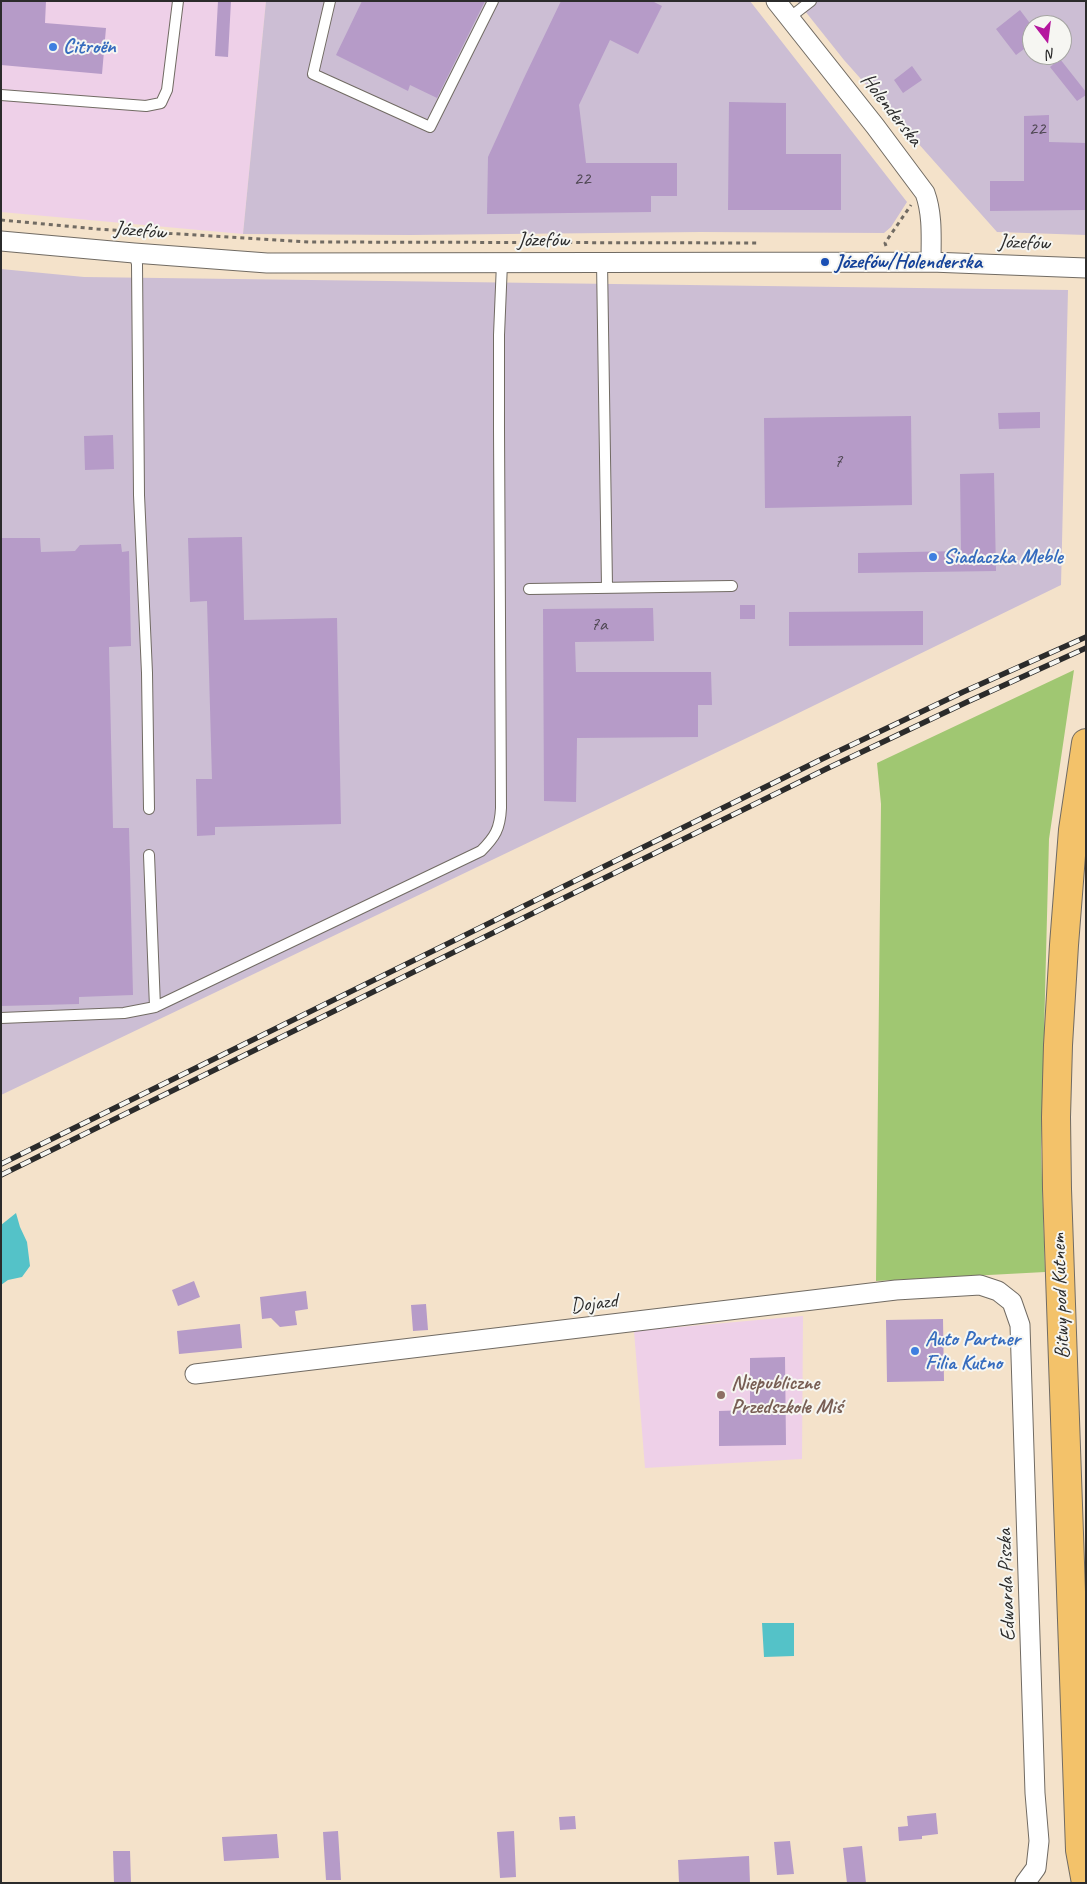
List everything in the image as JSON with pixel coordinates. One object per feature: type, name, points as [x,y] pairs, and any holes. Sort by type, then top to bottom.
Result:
[{"type":"main road","name":"Bitwy pod Kutnem","points":[[1086,744],[1073,830],[1059,1036],[1056,1117],[1080,1850],[1086,1883]]},
{"type":"main road","name":"Bitwy pod Kutnem","points":[[1072,1883],[1073,1872],[1080,1850]]},
{"type":"street","name":"Holenderska","points":[[776,1],[875,126],[925,193],[929,204],[931,262]]},
{"type":"street","name":"Józefów","points":[[1,241],[134,254],[267,263],[931,262],[1086,268]]},
{"type":"street","name":"Dojazd","points":[[195,1374],[896,1290],[980,1285],[998,1291]]},
{"type":"street","name":"Edwarda Piszka","points":[[998,1291],[1012,1302],[1020,1325],[1035,1793],[1040,1841],[1036,1868],[1025,1883]]},
{"type":"lane","points":[[1,95],[146,106],[160,103],[167,90],[178,1]]},
{"type":"lane","points":[[330,1],[313,74],[430,126],[493,1]]},
{"type":"lane","points":[[789,18],[811,1]]},
{"type":"lane","points":[[134,254],[137,264],[139,495],[149,809]]},
{"type":"lane","points":[[602,262],[607,588]]},
{"type":"lane","points":[[1,1018],[124,1014],[155,1006],[447,868],[481,851],[492,839],[500,823],[501,808],[499,335],[502,263]]},
{"type":"lane","points":[[529,590],[732,586]]},
{"type":"lane","points":[[149,855],[155,1006]]},
{"type":"path","points":[[1,220],[97,229],[309,242],[766,243]]},
{"type":"shaded area","points":[[1,1],[266,1],[243,234],[1,212]]},
{"type":"shaded area","points":[[266,1],[750,1],[907,202],[891,227],[884,233],[243,234]]},
{"type":"shaded area","points":[[797,1],[1086,1],[1086,235],[997,232],[844,60]]},
{"type":"shaded area","points":[[1,269],[84,277],[1068,290],[1061,585],[776,724],[1,1095]]},
{"type":"shaded area","name":"Niepubliczne Przedszkole Miś","points":[[803,1316],[802,1459],[645,1468],[634,1331]]},
{"type":"green space","points":[[1074,670],[1049,839],[1041,1149],[1045,1272],[876,1281],[881,804],[877,763]]},
{"type":"water","points":[[16,1213],[27,1242],[30,1266],[22,1277],[8,1280],[1,1285],[1,1225]]},
{"type":"water","points":[[762,1623],[794,1623],[794,1656],[764,1657]]},
{"type":"building","name":"Citroën","points":[[1,1],[46,1],[45,23],[106,28],[102,74],[1,65]]},
{"type":"building","points":[[218,1],[231,1],[228,57],[215,56]]},
{"type":"building","points":[[362,1],[485,1],[437,98],[410,85],[408,91],[336,55]]},
{"type":"building","points":[[561,1],[652,1],[662,6],[638,54],[610,40],[579,105],[586,163],[677,163],[677,196],[651,196],[651,212],[487,214],[488,157]]},
{"type":"building","points":[[1020,10],[1024,15],[1022,15],[1022,50],[1016,55],[996,29]]},
{"type":"building","points":[[1052,65],[1065,65],[1086,92],[1086,95],[1077,101],[1050,67]]},
{"type":"building","points":[[912,66],[922,80],[903,93],[894,80]]},
{"type":"building","points":[[729,102],[786,103],[786,154],[841,154],[841,210],[728,210]]},
{"type":"building","points":[[1049,115],[1049,142],[1086,143],[1086,210],[990,211],[990,181],[1024,181],[1024,116]]},
{"type":"building","points":[[1040,412],[1040,428],[999,429],[998,413]]},
{"type":"building","points":[[911,416],[912,505],[765,508],[764,418]]},
{"type":"building","points":[[113,435],[114,469],[85,470],[84,436]]},
{"type":"building","points":[[994,473],[996,571],[858,573],[858,553],[961,551],[960,474]]},
{"type":"building","points":[[242,537],[244,620],[337,618],[341,824],[215,827],[215,835],[197,836],[196,779],[212,779],[207,601],[190,602],[188,538]]},
{"type":"building","points":[[1,538],[40,538],[41,552],[75,551],[80,545],[121,544],[122,552],[129,551],[131,646],[109,647],[113,828],[129,828],[133,995],[79,997],[79,1004],[1,1006]]},
{"type":"building","points":[[740,605],[755,605],[755,619],[740,619]]},
{"type":"building","points":[[653,608],[654,641],[575,642],[576,672],[711,672],[712,705],[698,705],[698,737],[577,738],[576,802],[544,801],[543,609]]},
{"type":"building","points":[[923,611],[923,645],[789,646],[789,612]]},
{"type":"building","points":[[194,1281],[200,1297],[178,1306],[172,1290]]},
{"type":"building","points":[[306,1291],[308,1309],[295,1311],[297,1325],[280,1327],[271,1318],[262,1319],[260,1297]]},
{"type":"building","points":[[426,1304],[428,1330],[413,1331],[411,1305]]},
{"type":"building","name":"Auto Partner Filia Kutno","points":[[943,1319],[944,1381],[887,1382],[886,1320]]},
{"type":"building","points":[[240,1324],[242,1348],[179,1354],[177,1331]]},
{"type":"building","name":"Niepubliczne Przedszkole Miś","points":[[785,1357],[786,1445],[719,1446],[719,1411],[750,1410],[750,1358]]},
{"type":"building","points":[[936,1813],[938,1834],[922,1836],[922,1839],[899,1841],[898,1827],[908,1826],[907,1816]]},
{"type":"building","points":[[575,1816],[576,1829],[560,1830],[559,1817]]},
{"type":"building","points":[[338,1831],[341,1880],[326,1880],[323,1832]]},
{"type":"building","points":[[514,1831],[516,1877],[500,1878],[497,1832]]},
{"type":"building","points":[[277,1834],[279,1858],[224,1861],[222,1837]]},
{"type":"building","points":[[790,1841],[794,1874],[777,1875],[774,1842]]},
{"type":"building","points":[[862,1846],[866,1883],[847,1883],[843,1848]]},
{"type":"building","points":[[113,1851],[130,1851],[131,1883],[114,1883]]},
{"type":"building","points":[[749,1856],[750,1883],[679,1883],[678,1860]]},
{"type":"railway","points":[[1,1164],[822,759],[963,692],[1086,637]]},
{"type":"railway","points":[[1,1175],[826,769],[1086,648]]},
{"type":"place","name":"Citroën","points":[[53,47]]},
{"type":"place","name":"Józefów/Holenderska","points":[[825,262]]},
{"type":"place","name":"Siadaczka Meble","points":[[933,557]]},
{"type":"place","name":"Auto Partner Filia Kutno","points":[[915,1351]]},
{"type":"place","name":"Niepubliczne Przedszkole Miś","points":[[721,1395]]}]
